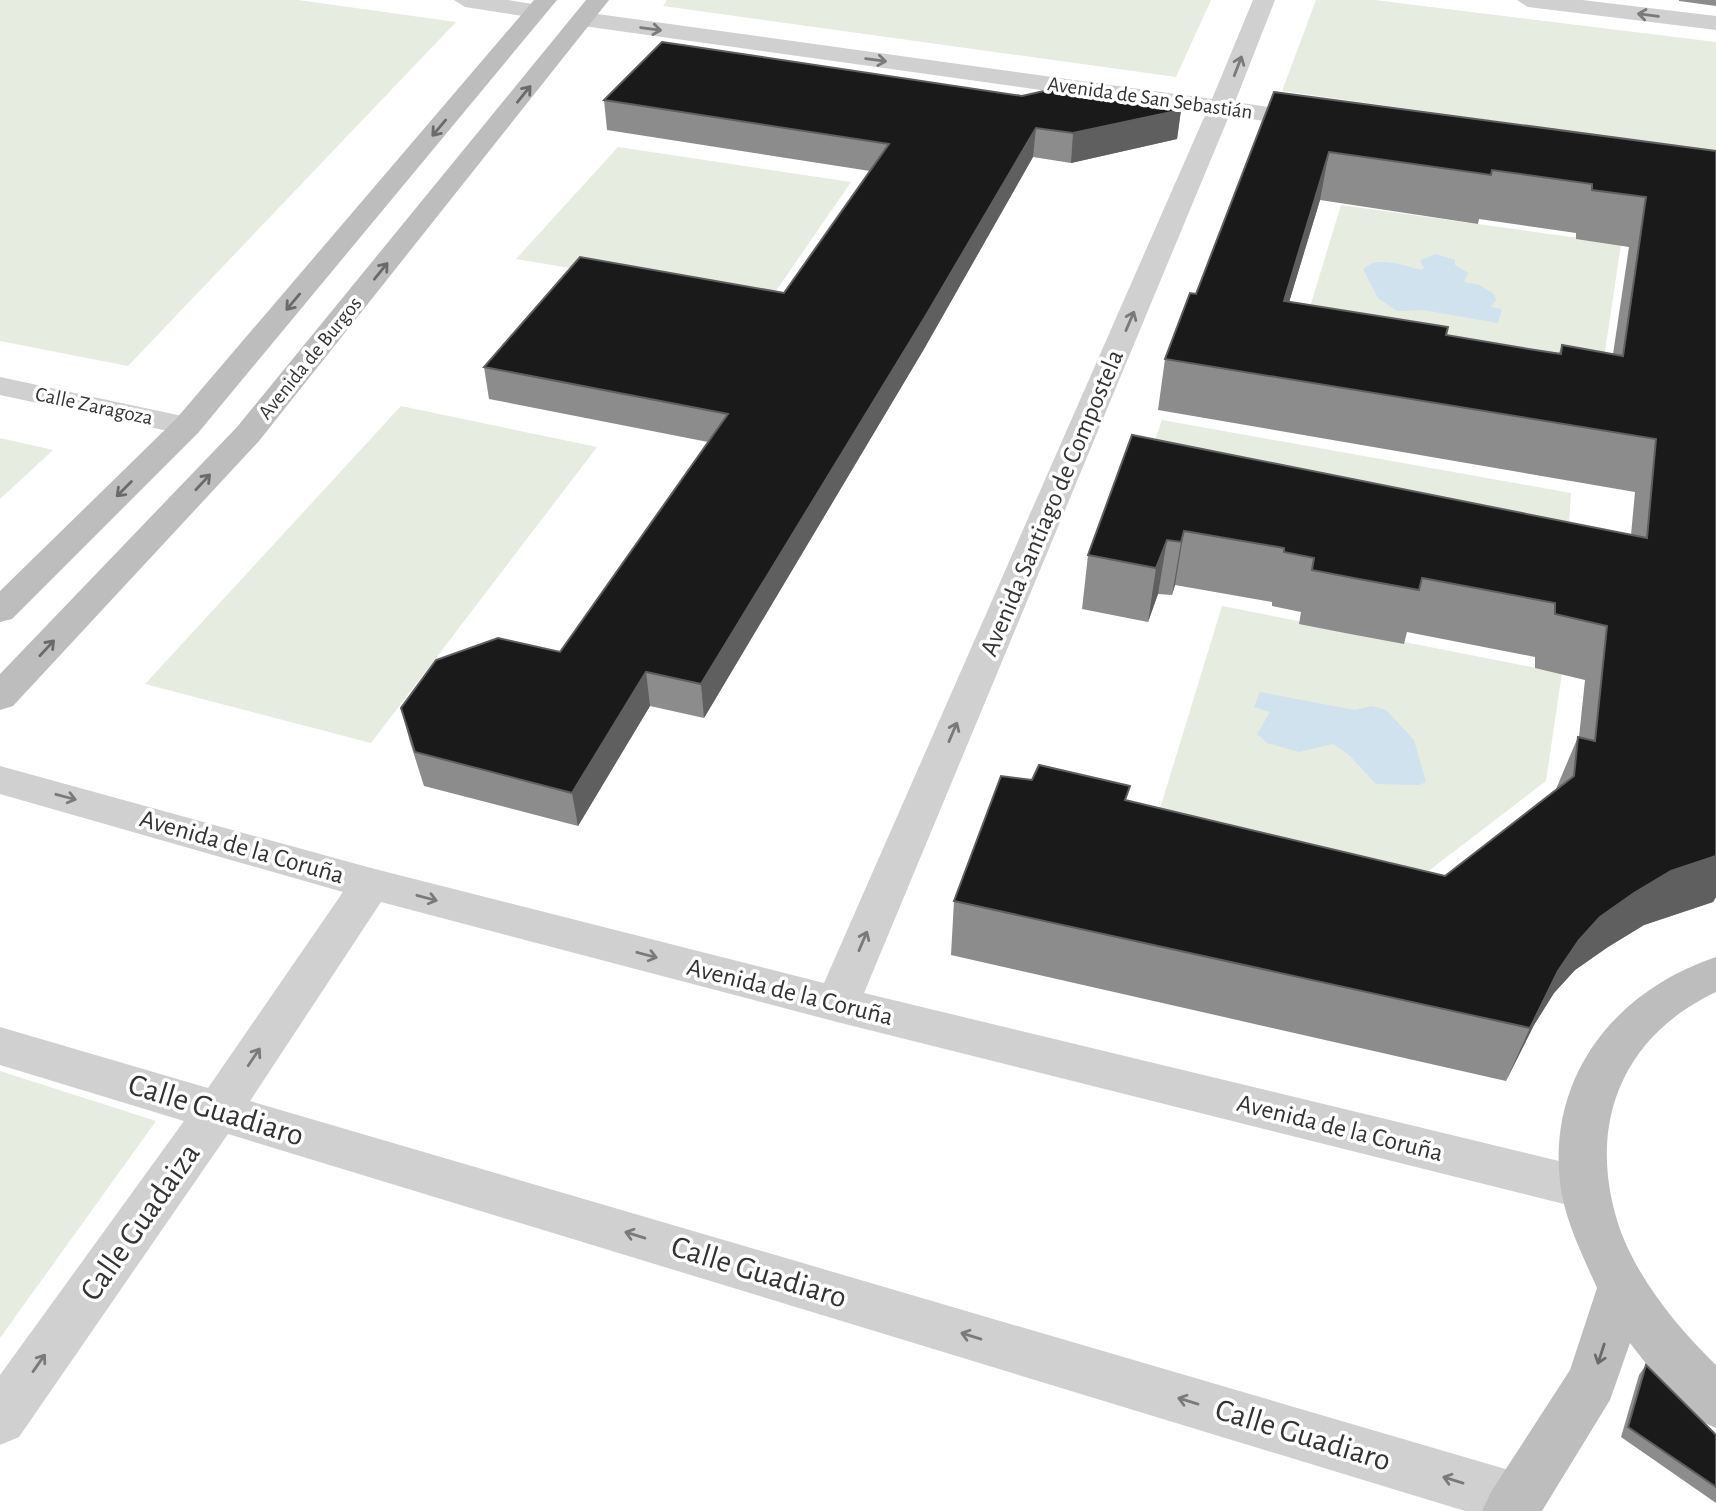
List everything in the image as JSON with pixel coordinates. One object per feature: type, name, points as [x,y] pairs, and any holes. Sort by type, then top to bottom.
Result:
[{"type":"street","points":[[465,0],[541,5]]},
{"type":"street","name":"Avenida Santiago de Compostela","points":[[837,1004],[1222,107],[1264,0]]},
{"type":"street","points":[[1528,0],[1716,23]]},
{"type":"street","name":"Avenida de Burgos","points":[[0,611],[187,426],[541,5]]},
{"type":"street","name":"Avenida de Burgos","points":[[0,697],[248,434],[591,10]]},
{"type":"street","name":"Avenida de San Sebastián","points":[[591,10],[1332,123]]},
{"type":"street","name":"Calle Zaragoza","points":[[0,386],[187,426]]},
{"type":"street","name":"Avenida de la Coruña","points":[[0,780],[371,884],[837,1004],[1584,1188]]},
{"type":"street","name":"Calle Guadaiza","points":[[0,1419],[218,1111],[371,884]]},
{"type":"street","points":[[1716,974],[1668,996],[1635,1025],[1605,1061],[1583,1120],[1584,1188],[1597,1234],[1622,1289],[1682,1371],[1716,1402]]},
{"type":"street","name":"Calle Guadiaro","points":[[0,1046],[1515,1505]]},
{"type":"street","points":[[1515,1505],[1592,1382],[1622,1289]]},
{"type":"shaded area","points":[[0,0],[298,0],[456,22],[128,366],[0,341]]},
{"type":"shaded area","points":[[667,0],[1211,0],[1176,77],[663,6]]},
{"type":"shaded area","points":[[1316,0],[1374,0],[1716,42],[1716,152],[1282,91]]},
{"type":"shaded area","points":[[618,147],[851,182],[769,301],[516,259]]},
{"type":"shaded area","points":[[1341,205],[1621,244],[1597,405],[1295,356]]},
{"type":"shaded area","points":[[401,406],[597,447],[371,743],[145,684]]},
{"type":"shaded area","points":[[1162,420],[1571,493],[1567,561],[1140,482]]},
{"type":"shaded area","points":[[0,438],[53,450],[0,499]]},
{"type":"shaded area","points":[[1222,606],[1562,673],[1546,781],[1388,902],[1147,851]]},
{"type":"shaded area","points":[[0,1071],[156,1121],[0,1338]]},
{"type":"water","points":[[1436,254],[1455,260],[1455,265],[1468,273],[1464,282],[1479,285],[1494,294],[1496,300],[1491,307],[1502,309],[1498,323],[1423,310],[1397,311],[1378,298],[1363,269],[1383,262],[1421,270],[1424,268],[1420,260]]},
{"type":"water","points":[[1260,692],[1355,710],[1371,706],[1386,710],[1414,740],[1426,782],[1419,785],[1376,784],[1348,754],[1333,744],[1299,752],[1267,743],[1257,734],[1270,712],[1254,707]]},
{"type":"building","points":[[662,42],[1022,96],[1057,88],[1181,105],[1181,110],[1073,133],[1036,128],[925,317],[701,684],[646,672],[572,793],[415,752],[401,708],[436,660],[498,638],[560,652],[728,414],[484,367],[580,257],[784,293],[889,144],[604,100]]},
{"type":"building","points":[[1274,92],[1716,151],[1716,856],[1671,871],[1600,917],[1579,940],[1558,971],[1530,1028],[954,901],[1001,776],[1032,780],[1039,765],[1130,786],[1125,800],[1445,876],[1574,776],[1578,737],[1595,741],[1607,626],[1555,614],[1555,603],[1422,578],[1419,590],[1312,570],[1314,558],[1284,552],[1284,548],[1184,531],[1181,542],[1167,540],[1156,568],[1088,555],[1132,435],[1647,538],[1656,439],[1165,359],[1190,293],[1196,294]],"holes":[[[1329,152],[1491,175],[1492,170],[1592,184],[1592,190],[1646,197],[1623,356],[1562,345],[1561,354],[1535,350],[1446,335],[1448,327],[1284,301]]]},
{"type":"building","points":[[1646,1365],[1716,1435],[1716,1487],[1628,1427]]}]
